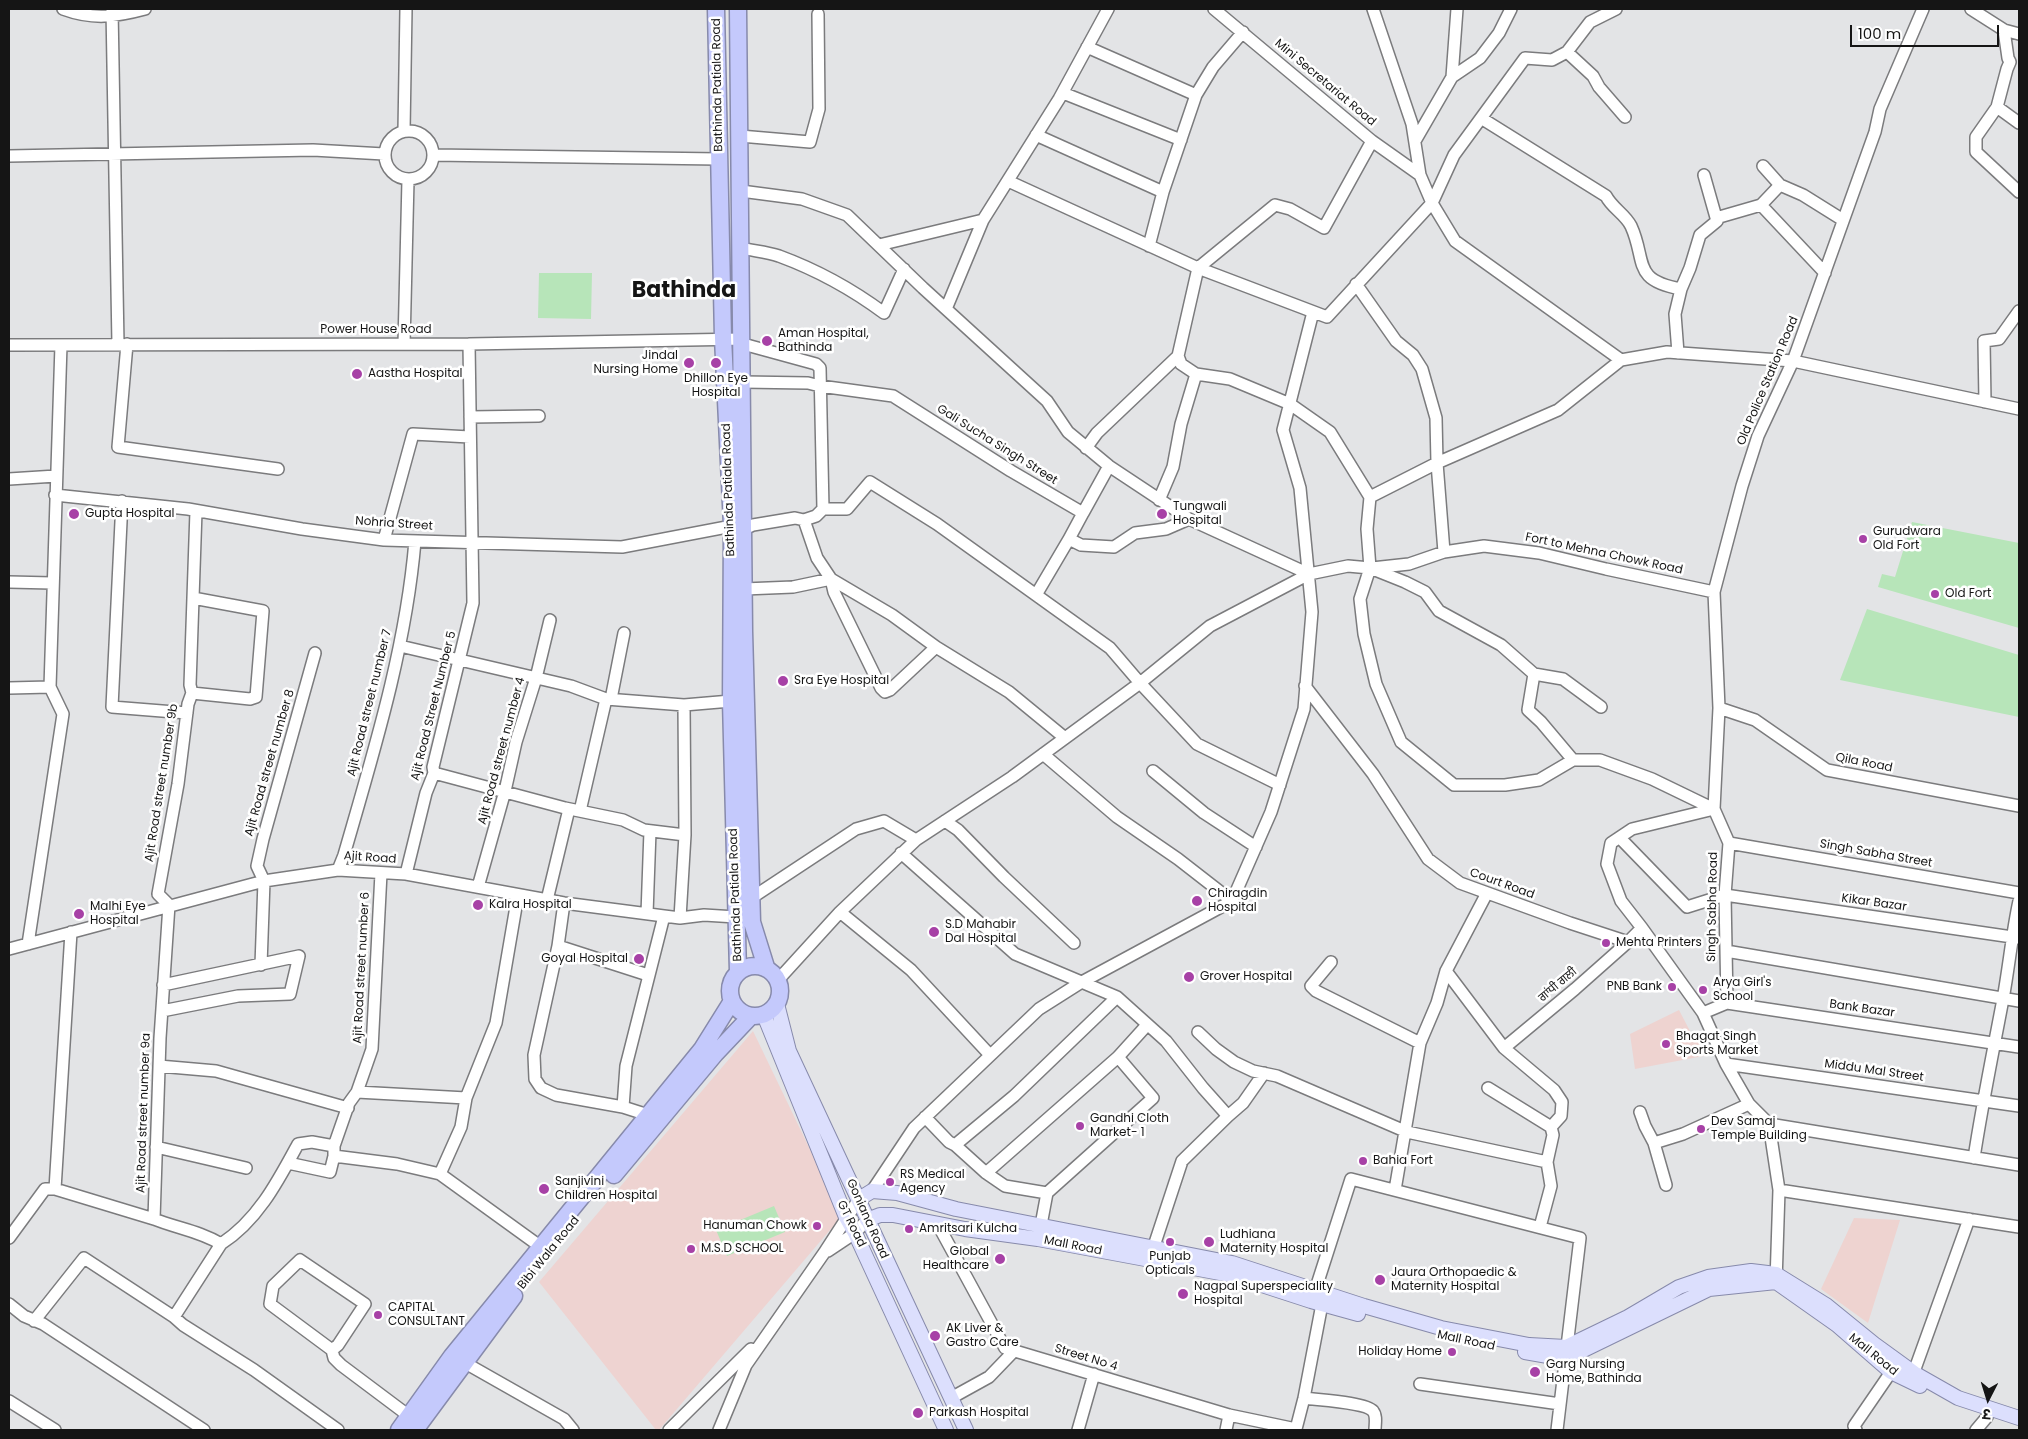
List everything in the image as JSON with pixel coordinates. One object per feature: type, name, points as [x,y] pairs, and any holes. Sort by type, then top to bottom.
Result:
[{"type":"highway","name":"Bathinda Patiala Road","points":[[716,9],[723,338],[738,527],[731,701],[738,972]]},
{"type":"highway","points":[[738,9],[743,342],[738,527],[744,589],[753,897],[752,922],[766,967],[778,980],[781,988],[777,1004],[772,1010],[758,1015],[737,1008],[732,1002],[730,986],[738,972],[752,966],[766,967]]},
{"type":"highway","points":[[458,1360],[541,1247],[702,1050],[732,1002]]},
{"type":"highway","name":"Bibi Wala Road","points":[[399,1430],[412,1423],[458,1360],[716,1054],[758,1015]]},
{"type":"main road","name":"Goniana Road","points":[[777,1004],[789,1051],[966,1430]]},
{"type":"main road","name":"GT Road","points":[[758,1015],[846,1217],[855,1232],[946,1430]]},
{"type":"main road","points":[[859,1199],[872,1191]]},
{"type":"main road","name":"Mall Road","points":[[872,1191],[897,1193],[956,1209],[1232,1263],[1315,1291],[1441,1328],[1565,1353]]},
{"type":"main road","name":"Mall Road","points":[[867,1220],[880,1215],[893,1215],[1231,1275],[1322,1304],[1454,1340],[1565,1353]]},
{"type":"main road","points":[[1565,1353],[1709,1288],[1776,1278],[1826,1305],[1912,1377],[1958,1398],[2019,1418]]},
{"type":"main road","name":"Mall Road","points":[[1776,1278],[1837,1325],[1891,1372],[1912,1377],[1950,1402],[2019,1428]]},
{"type":"street","points":[[63,9],[98,17],[112,12],[127,14],[145,9]]},
{"type":"street","points":[[404,131],[406,9]]},
{"type":"street","points":[[946,309],[983,220],[1063,93],[1108,9]]},
{"type":"street","name":"Mini Secretariat Road","points":[[1214,9],[1372,141],[1420,175]]},
{"type":"street","points":[[1373,9],[1412,124],[1420,175],[1432,203],[1455,241],[1621,360]]},
{"type":"street","points":[[1415,141],[1452,77],[1458,9]]},
{"type":"street","points":[[1452,77],[1480,58],[1499,33],[1511,9]]},
{"type":"street","points":[[1008,181],[1198,268],[1327,316],[1432,203],[1454,155],[1525,58],[1552,60],[1567,52],[1590,22],[1616,9]]},
{"type":"street","name":"Old Police Station Road","points":[[1714,809],[1719,708],[1714,592],[1742,486],[1758,436],[1794,362],[1875,132],[1880,109],[1923,9]]},
{"type":"street","points":[[1971,9],[2004,30],[2019,34]]},
{"type":"street","points":[[1987,19],[1994,9]]},
{"type":"street","points":[[112,12],[114,154],[122,344],[118,447],[278,469]]},
{"type":"street","points":[[740,136],[810,142],[818,109],[818,14]]},
{"type":"street","points":[[2004,30],[2008,58],[2015,65],[2007,69],[1997,107],[1976,137],[1976,152],[2019,192]]},
{"type":"street","points":[[1149,246],[1163,192],[1196,95],[1213,67],[1243,32]]},
{"type":"street","points":[[1087,47],[1196,95]]},
{"type":"street","points":[[1567,52],[1593,76],[1599,87],[1625,117]]},
{"type":"street","points":[[1063,93],[1181,140]]},
{"type":"street","points":[[1997,107],[2019,123]]},
{"type":"street","points":[[1481,118],[1606,196],[1609,202],[1630,223],[1644,274],[1662,286],[1681,289]]},
{"type":"street","points":[[404,131],[422,134],[431,145],[433,155],[429,169],[420,177],[408,180],[394,175],[386,165],[384,154],[388,142],[396,134],[404,131]]},
{"type":"street","points":[[1036,135],[1163,192]]},
{"type":"street","points":[[1372,141],[1324,228],[1290,209],[1274,205],[1198,268],[1178,356],[1181,364],[1196,374],[1230,379],[1290,404],[1330,432],[1370,497],[1367,529],[1370,568],[1360,599],[1364,634],[1376,684],[1401,742],[1454,785],[1505,785],[1539,780],[1573,760],[1600,760],[1652,779],[1714,809]]},
{"type":"street","points":[[9,156],[313,150],[384,154]]},
{"type":"street","points":[[433,155],[719,159]]},
{"type":"street","points":[[1763,166],[1780,185],[1803,195],[1843,220]]},
{"type":"street","points":[[1678,353],[1675,314],[1681,289],[1700,236],[1717,221],[1704,176]]},
{"type":"street","points":[[404,344],[408,180]]},
{"type":"street","points":[[1716,218],[1761,204],[1780,185]]},
{"type":"street","points":[[741,191],[802,199],[847,215],[1047,402],[1068,432],[1109,466],[1189,519],[1309,574]]},
{"type":"street","points":[[1761,204],[1825,273]]},
{"type":"street","points":[[879,246],[983,220]]},
{"type":"street","points":[[742,248],[778,256],[814,271],[862,297],[884,313],[904,270]]},
{"type":"street","points":[[1356,284],[1396,341],[1413,355],[1422,369],[1436,418],[1437,463],[1444,552]]},
{"type":"street","points":[[1985,402],[1984,341],[1999,339],[2019,311]]},
{"type":"street","points":[[872,1191],[914,1128],[1039,1009],[1080,983],[1232,901],[1271,812],[1304,709],[1312,612],[1300,488],[1283,430],[1313,312]]},
{"type":"street","name":"Power House Road","points":[[9,345],[469,344],[723,338],[743,342],[816,364],[820,368],[820,386]]},
{"type":"street","name":"Ajit Road Street Number 5","points":[[406,874],[426,793],[434,774],[434,767],[473,603],[469,344]]},
{"type":"street","points":[[28,944],[63,714],[50,687],[61,345]]},
{"type":"street","points":[[1370,497],[1437,463],[1558,410],[1621,360],[1667,352],[1794,362],[2019,409]]},
{"type":"street","points":[[1086,448],[1097,433],[1178,356]]},
{"type":"street","points":[[1159,500],[1173,467],[1181,424],[1196,374]]},
{"type":"street","name":"Gali Sucha Singh Street","points":[[743,382],[808,383],[893,396],[1011,471],[1082,513]]},
{"type":"street","points":[[820,386],[823,509]]},
{"type":"street","points":[[470,417],[540,416]]},
{"type":"street","points":[[384,540],[413,434],[470,437]]},
{"type":"street","points":[[1036,595],[1109,466]]},
{"type":"street","points":[[9,479],[56,476]]},
{"type":"street","points":[[936,647],[890,690],[885,692],[881,688],[834,592],[830,580],[817,558],[804,520],[816,516],[823,509],[847,509],[870,482],[937,524],[1110,648],[1197,744],[1280,785]]},
{"type":"street","name":"Nohria Street","points":[[55,495],[122,501],[196,511],[302,529],[384,540],[471,543],[622,547],[795,518],[804,520]]},
{"type":"street","points":[[122,501],[112,707],[187,713]]},
{"type":"street","name":"Ajit Road street number 9b","points":[[169,905],[158,894],[178,784],[187,713],[192,693],[190,686],[196,511]]},
{"type":"street","points":[[1069,539],[1081,545],[1114,547],[1135,533],[1166,529],[1189,519]]},
{"type":"street","name":"Ajit Road street number 7","points":[[338,870],[380,731],[400,646],[411,584],[415,541]]},
{"type":"street","name":"Fort to Mehna Chowk Road","points":[[1370,568],[1409,564],[1444,552],[1484,546],[1539,552],[1606,569],[1714,592]]},
{"type":"street","points":[[778,980],[840,912],[916,840],[1043,754],[1140,683],[1210,626],[1309,574],[1348,566],[1370,568],[1425,592],[1439,611],[1501,645],[1534,674],[1563,679],[1601,707]]},
{"type":"street","points":[[744,589],[793,587],[830,580],[892,614],[936,647],[1009,692],[1064,738]]},
{"type":"street","points":[[9,582],[52,583]]},
{"type":"street","points":[[192,693],[256,698],[264,611],[193,598]]},
{"type":"street","name":"Ajit Road street number 4","points":[[478,888],[505,791],[516,742],[536,678],[550,620]]},
{"type":"street","points":[[547,900],[608,699],[624,633]]},
{"type":"street","points":[[400,646],[571,686],[608,699],[684,705],[731,701]]},
{"type":"street","name":"Ajit Road street number 8","points":[[261,965],[264,881],[257,866],[315,653]]},
{"type":"street","points":[[1534,674],[1528,710],[1541,722],[1573,760]]},
{"type":"street","name":"Court Road","points":[[1305,686],[1373,774],[1428,859],[1460,883],[1628,942]]},
{"type":"street","points":[[9,688],[50,687]]},
{"type":"street","points":[[680,918],[685,834],[684,705]]},
{"type":"street","name":"Qila Road","points":[[1719,708],[1755,720],[1827,770],[2019,806]]},
{"type":"street","points":[[1043,754],[1117,817],[1178,859],[1232,901]]},
{"type":"street","points":[[1154,771],[1204,813],[1256,847]]},
{"type":"street","points":[[434,774],[575,810],[623,820],[644,830],[685,834]]},
{"type":"street","points":[[1714,809],[1632,829],[1612,843],[1608,864],[1621,901],[1703,1013],[1726,1064],[1749,1104],[1769,1124],[2019,1165]]},
{"type":"street","name":"Singh Sabha Road","points":[[1714,809],[1728,843],[1725,895],[1727,1003]]},
{"type":"street","points":[[753,897],[856,829],[884,821],[916,840]]},
{"type":"street","points":[[945,821],[958,830],[1004,877],[1074,943]]},
{"type":"street","points":[[647,914],[650,831]]},
{"type":"street","points":[[1620,838],[1687,907],[1725,895]]},
{"type":"street","name":"Singh Sabha Street","points":[[1728,843],[2019,893]]},
{"type":"street","points":[[901,853],[1015,954],[1117,997],[1166,1041],[1228,1116]]},
{"type":"street","name":"Ajit Road","points":[[9,949],[264,881],[338,870],[406,874],[564,903],[680,918],[704,915],[736,917]]},
{"type":"street","name":"Ajit Road street number 6","points":[[334,1151],[349,1103],[357,1092],[372,1050],[381,873]]},
{"type":"street","points":[[1395,1190],[1420,1043],[1437,1003],[1446,971],[1487,893]]},
{"type":"street","points":[[440,1174],[460,1127],[466,1098],[496,1023],[518,895]]},
{"type":"street","name":"Kikar Bazar","points":[[1725,895],[2016,937]]},
{"type":"street","points":[[1974,1158],[1982,1099],[2016,937],[2019,901]]},
{"type":"street","points":[[564,903],[558,946],[534,1055],[535,1079],[541,1088],[556,1095],[623,1107],[648,1115]]},
{"type":"street","name":"Ajit Road street number 9a","points":[[154,1219],[159,1066],[169,905]]},
{"type":"street","points":[[840,912],[911,970],[990,1055]]},
{"type":"street","points":[[623,1107],[626,1066],[664,916]]},
{"type":"street","points":[[1628,942],[1642,928]]},
{"type":"street","points":[[55,1189],[71,932]]},
{"type":"street","name":"ਗਾਂਧੀ ਗਲੀ","points":[[1504,1048],[1628,942]]},
{"type":"street","points":[[558,946],[648,975]]},
{"type":"street","points":[[1726,952],[2019,1001]]},
{"type":"street","points":[[162,1011],[238,996],[290,994],[299,956],[163,985]]},
{"type":"street","points":[[1331,962],[1311,986],[1316,991],[1420,1043]]},
{"type":"street","points":[[1446,971],[1504,1048],[1554,1090],[1562,1102],[1561,1116],[1551,1127]]},
{"type":"street","points":[[956,1145],[1014,1096],[1117,997]]},
{"type":"street","points":[[1703,1013],[1727,1003]]},
{"type":"street","name":"Bank Bazar","points":[[1727,1003],[2019,1047]]},
{"type":"street","points":[[986,1173],[1118,1057],[1147,1025]]},
{"type":"street","points":[[1198,1032],[1216,1049],[1234,1062],[1252,1071],[1278,1076],[1405,1131],[1548,1162]]},
{"type":"street","points":[[1041,1226],[1047,1193],[1153,1098],[1118,1057]]},
{"type":"street","name":"Middu Mal Street","points":[[1726,1064],[1982,1099],[2019,1106]]},
{"type":"street","points":[[159,1066],[216,1071],[348,1108]]},
{"type":"street","points":[[1153,1249],[1182,1161],[1243,1103],[1264,1073]]},
{"type":"street","points":[[1488,1088],[1551,1127],[1553,1135],[1548,1162],[1551,1186],[1540,1227]]},
{"type":"street","points":[[357,1092],[466,1098]]},
{"type":"street","points":[[1654,1142],[1683,1134],[1749,1104]]},
{"type":"street","points":[[1640,1112],[1654,1142],[1666,1186]]},
{"type":"street","points":[[925,1117],[949,1142],[956,1145],[986,1173],[1005,1186],[1047,1193]]},
{"type":"street","points":[[1769,1124],[1779,1190],[1776,1278]]},
{"type":"street","points":[[174,1317],[221,1244],[237,1233],[264,1204],[298,1144],[312,1142],[334,1151],[440,1174],[541,1247]]},
{"type":"street","points":[[156,1147],[246,1168]]},
{"type":"street","points":[[288,1163],[330,1172],[334,1151]]},
{"type":"street","points":[[1315,1291],[1350,1179],[1580,1238],[1557,1430]]},
{"type":"street","points":[[9,1238],[45,1189],[55,1189],[154,1219],[171,1226],[207,1235],[221,1244]]},
{"type":"street","points":[[1779,1190],[2019,1227]]},
{"type":"street","points":[[720,1430],[746,1365],[859,1199]]},
{"type":"street","points":[[1912,1377],[1969,1219]]},
{"type":"street","points":[[824,1253],[855,1232],[867,1220]]},
{"type":"street","name":"Street No 4","points":[[937,1223],[1005,1348],[1229,1414],[1296,1429]]},
{"type":"street","points":[[34,1320],[84,1258],[174,1317],[182,1325],[254,1370],[338,1430]]},
{"type":"street","points":[[332,1350],[338,1345],[365,1304],[300,1260],[273,1286],[270,1304],[332,1350],[334,1358],[340,1365],[412,1423]]},
{"type":"street","points":[[9,1304],[43,1324],[204,1430]]},
{"type":"street","points":[[1296,1429],[1304,1398],[1322,1304]]},
{"type":"street","points":[[669,1430],[771,1329]]},
{"type":"street","points":[[950,1398],[989,1376],[1014,1351]]},
{"type":"street","points":[[458,1360],[564,1419],[573,1430]]},
{"type":"street","points":[[1856,1430],[1854,1426],[1891,1372]]},
{"type":"street","points":[[1078,1430],[1094,1374]]},
{"type":"street","points":[[1420,1384],[1560,1404]]},
{"type":"street","points":[[1304,1398],[1358,1405],[1370,1409],[1374,1412],[1376,1420],[1375,1430]]},
{"type":"street","points":[[9,1402],[55,1430]]},
{"type":"street","points":[[1226,1430],[1229,1414]]},
{"type":"street","points":[[1976,1430],[1987,1417]]},
{"type":"shaded area","name":"Bhagat Singh Sports Market","points":[[1679,1010],[1691,1033],[1709,1055],[1635,1069],[1630,1034]]},
{"type":"shaded area","name":"M.S.D SCHOOL","points":[[753,1031],[842,1216],[659,1430],[656,1430],[539,1282]]},
{"type":"shaded area","points":[[1854,1218],[1900,1220],[1868,1323],[1821,1289]]},
{"type":"green space","points":[[539,273],[592,273],[591,319],[538,318]]},
{"type":"green space","points":[[1912,522],[2019,543],[2019,628],[1878,587],[1882,574],[1895,577]]},
{"type":"green space","points":[[1867,609],[2019,655],[2019,717],[1840,680]]},
{"type":"green space","points":[[774,1206],[785,1232],[727,1256],[716,1230]]},
{"type":"place","name":"Aman Hospital, Bathinda","points":[[767,341]]},
{"type":"place","name":"Jindal Nursing Home","points":[[689,363]]},
{"type":"place","name":"Dhillon Eye Hospital","points":[[716,363]]},
{"type":"place","name":"Aastha Hospital","points":[[357,374]]},
{"type":"place","name":"Gupta Hospital","points":[[74,514]]},
{"type":"place","name":"Tungwali Hospital","points":[[1162,514]]},
{"type":"place","name":"Gurudwara Old Fort","points":[[1863,539]]},
{"type":"place","name":"Old Fort","points":[[1935,594]]},
{"type":"place","name":"Sra Eye Hospital","points":[[783,681]]},
{"type":"place","name":"Chiragdin Hospital","points":[[1197,901]]},
{"type":"place","name":"Kalra Hospital","points":[[478,905]]},
{"type":"place","name":"Malhi Eye Hospital","points":[[79,914]]},
{"type":"place","name":"S.D Mahabir Dal Hospital","points":[[934,932]]},
{"type":"place","name":"Mehta Printers","points":[[1606,943]]},
{"type":"place","name":"Goyal Hospital","points":[[639,959]]},
{"type":"place","name":"Grover Hospital","points":[[1189,977]]},
{"type":"place","name":"PNB Bank","points":[[1672,987]]},
{"type":"place","name":"Arya Girl's School","points":[[1703,990]]},
{"type":"place","name":"Bhagat Singh Sports Market","points":[[1666,1044]]},
{"type":"place","name":"Gandhi Cloth Market- 1","points":[[1080,1126]]},
{"type":"place","name":"Dev Samaj Temple Building","points":[[1701,1129]]},
{"type":"place","name":"Bahia Fort","points":[[1363,1161]]},
{"type":"place","name":"RS Medical Agency","points":[[890,1182]]},
{"type":"place","name":"Sanjivini Children Hospital","points":[[544,1189]]},
{"type":"place","name":"Hanuman Chowk","points":[[817,1226]]},
{"type":"place","name":"Amritsari Kulcha","points":[[909,1229]]},
{"type":"place","name":"Punjab Opticals","points":[[1170,1242]]},
{"type":"place","name":"Ludhiana Maternity Hospital","points":[[1209,1242]]},
{"type":"place","name":"M.S.D SCHOOL","points":[[691,1249]]},
{"type":"place","name":"Global Healthcare","points":[[1000,1259]]},
{"type":"place","name":"Jaura Orthopaedic & Maternity Hospital","points":[[1380,1280]]},
{"type":"place","name":"Nagpal Superspeciality Hospital","points":[[1183,1294]]},
{"type":"place","name":"CAPITAL CONSULTANT","points":[[378,1315]]},
{"type":"place","name":"AK Liver & Gastro Care","points":[[935,1336]]},
{"type":"place","name":"Holiday Home","points":[[1452,1352]]},
{"type":"place","name":"Garg Nursing Home, Bathinda","points":[[1535,1372]]},
{"type":"place","name":"Parkash Hospital","points":[[918,1413]]},
{"type":"district","name":"Bathinda","points":[[684,291]]}]
